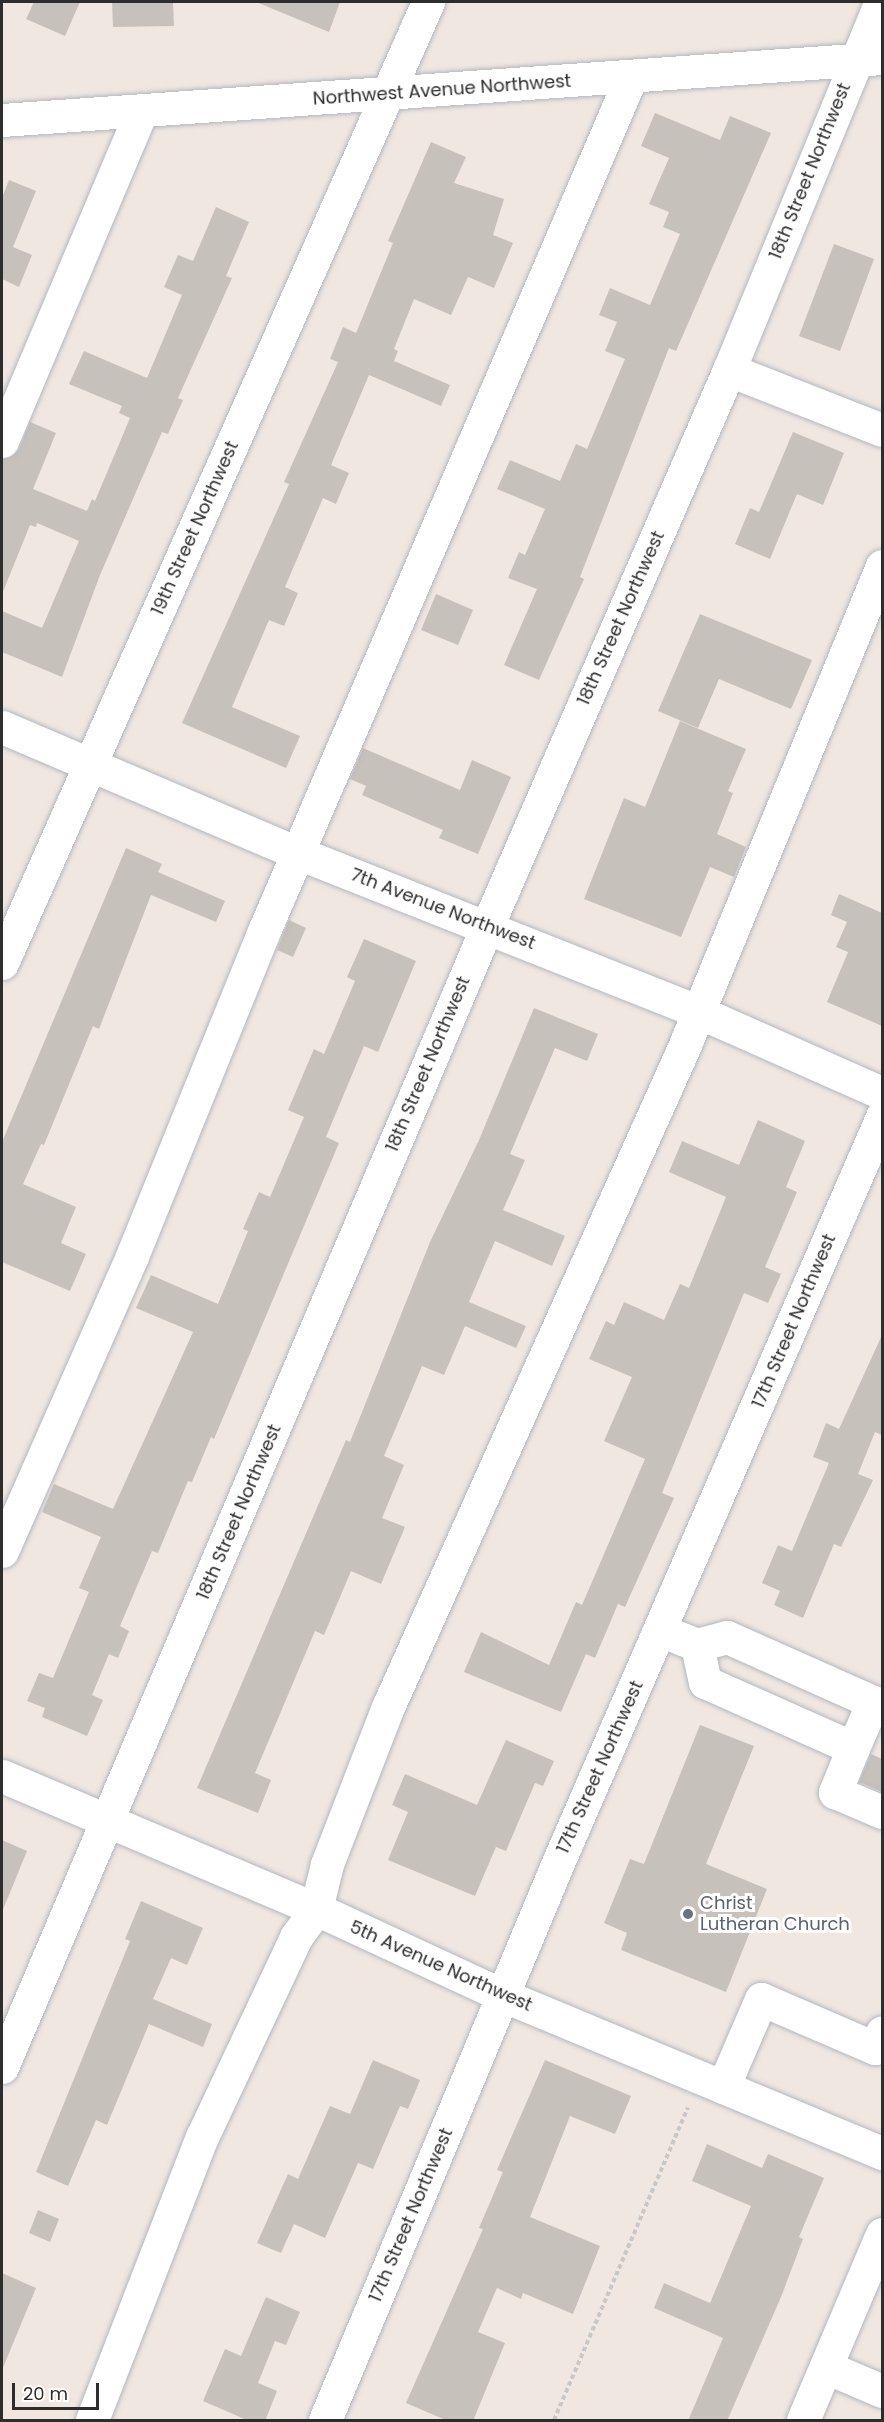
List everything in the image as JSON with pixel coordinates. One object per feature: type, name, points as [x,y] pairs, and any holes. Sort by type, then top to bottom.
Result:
[{"type":"street","name":"19th Street Northwest","points":[[2,963],[428,2]]},
{"type":"street","name":"18th Street Northwest","points":[[2,2067],[486,929],[729,370],[868,60],[881,2]]},
{"type":"street","name":"Northwest Avenue Northwest","points":[[2,120],[868,60]]},
{"type":"street","points":[[2,1551],[132,1256],[298,853],[631,77]]},
{"type":"street","points":[[2,441],[142,110]]},
{"type":"street","points":[[729,370],[882,430]]},
{"type":"street","points":[[92,2421],[202,2137],[296,1937],[316,1909],[327,1864],[388,1707],[699,1012],[882,566]]},
{"type":"street","name":"7th Avenue Northwest","points":[[2,727],[298,853],[486,929],[517,937],[699,1012],[882,1093]]},
{"type":"street","name":"17th Street Northwest","points":[[325,2421],[502,1995],[882,1117]]},
{"type":"street","points":[[660,1630],[697,1645],[727,1637],[873,1702],[835,1792],[882,1812]]},
{"type":"street","points":[[697,1645],[705,1682],[853,1748]]},
{"type":"street","name":"5th Avenue Northwest","points":[[2,1776],[316,1909],[502,1995],[882,2153]]},
{"type":"street","points":[[723,2086],[761,1999],[875,2048],[882,2032]]},
{"type":"street","points":[[803,2421],[882,2234]]},
{"type":"street","points":[[826,2367],[882,2391]]},
{"type":"path","points":[[554,2421],[690,2103]]},
{"type":"building","points":[[34,2],[80,2],[65,36],[26,19]]},
{"type":"building","points":[[112,2],[173,2],[174,26],[113,27]]},
{"type":"building","points":[[256,2],[340,2],[329,32]]},
{"type":"building","points":[[655,113],[720,140],[730,116],[771,133],[676,351],[669,348],[580,577],[584,579],[539,680],[504,665],[537,589],[508,578],[519,552],[525,555],[545,509],[497,489],[510,460],[560,481],[576,444],[587,449],[625,359],[605,351],[617,322],[599,315],[610,288],[650,305],[680,234],[663,227],[669,212],[649,204],[669,158],[641,146]]},
{"type":"building","points":[[431,142],[466,157],[454,183],[504,199],[493,235],[513,243],[494,288],[468,277],[451,315],[414,299],[394,349],[398,351],[394,361],[450,385],[441,406],[369,375],[331,465],[349,473],[336,504],[323,498],[285,587],[298,593],[284,626],[269,620],[232,707],[300,736],[286,768],[182,723],[289,484],[284,482],[338,362],[330,359],[343,327],[356,333],[393,243],[388,241]]},
{"type":"building","points":[[9,180],[36,191],[13,247],[32,255],[19,287],[2,279],[2,198]]},
{"type":"building","points":[[216,207],[249,222],[226,276],[232,278],[178,398],[183,400],[168,434],[162,432],[100,575],[62,677],[2,652],[2,611],[42,628],[79,541],[37,523],[36,527],[30,525],[2,594],[2,459],[13,456],[19,449],[30,422],[56,433],[33,489],[87,511],[92,499],[95,501],[130,418],[119,413],[122,406],[69,384],[84,351],[147,378],[182,295],[164,287],[178,255],[193,261]]},
{"type":"building","points":[[834,244],[874,259],[840,351],[799,336]]},
{"type":"building","points":[[793,432],[844,453],[823,505],[797,494],[770,559],[735,544],[750,508],[759,512]]},
{"type":"building","points":[[436,594],[473,610],[458,645],[421,630]]},
{"type":"building","points":[[700,614],[812,660],[791,709],[719,679],[698,728],[658,711]]},
{"type":"building","points":[[680,721],[746,749],[728,791],[733,793],[717,834],[746,847],[734,877],[710,867],[681,937],[584,899],[624,798],[645,807]]},
{"type":"building","points":[[363,748],[460,790],[472,760],[511,777],[478,854],[439,838],[443,830],[362,795],[366,786],[350,779]]},
{"type":"building","points":[[126,848],[162,864],[158,872],[225,901],[216,922],[151,895],[99,1029],[93,1026],[44,1145],[41,1144],[23,1184],[76,1207],[61,1243],[86,1254],[70,1291],[2,1262],[2,1142]]},
{"type":"building","points":[[839,894],[882,913],[882,1026],[827,1002],[848,952],[836,947],[847,922],[831,915]]},
{"type":"building","points":[[289,920],[306,928],[293,957],[277,950]]},
{"type":"building","points":[[364,939],[416,961],[378,1052],[364,1046],[326,1137],[339,1143],[214,1439],[211,1437],[192,1482],[188,1481],[158,1553],[152,1551],[120,1626],[129,1631],[118,1658],[109,1654],[92,1695],[103,1700],[87,1736],[42,1717],[45,1708],[27,1701],[39,1673],[53,1678],[89,1592],[79,1588],[101,1537],[42,1512],[54,1484],[113,1509],[193,1332],[136,1308],[151,1275],[218,1304],[248,1231],[243,1229],[259,1192],[270,1197],[304,1117],[288,1110],[314,1049],[324,1054],[355,981],[347,977]]},
{"type":"building","points":[[534,1008],[598,1034],[587,1061],[555,1048],[510,1154],[525,1160],[503,1210],[565,1236],[552,1266],[495,1241],[469,1302],[526,1326],[516,1348],[465,1326],[444,1375],[422,1366],[384,1456],[404,1465],[382,1518],[405,1527],[381,1584],[351,1571],[324,1635],[315,1631],[255,1773],[271,1780],[258,1813],[197,1788],[346,1440],[350,1442],[430,1242],[479,1140]]},
{"type":"building","points":[[758,1120],[805,1141],[786,1187],[797,1192],[765,1267],[781,1274],[768,1303],[744,1293],[662,1493],[674,1498],[625,1607],[618,1604],[595,1658],[586,1654],[561,1712],[464,1672],[481,1632],[549,1665],[576,1602],[582,1605],[645,1459],[604,1441],[632,1377],[589,1359],[606,1321],[614,1325],[624,1302],[664,1320],[680,1284],[689,1288],[726,1197],[669,1172],[682,1141],[739,1165]]},
{"type":"building","points":[[882,1335],[882,1435],[875,1432],[858,1474],[873,1480],[841,1547],[834,1544],[803,1618],[774,1605],[780,1591],[762,1583],[778,1545],[792,1551],[829,1463],[813,1457],[826,1423],[839,1429]]},
{"type":"building","points":[[700,1725],[754,1746],[706,1864],[767,1889],[726,1992],[621,1950],[627,1933],[604,1923],[630,1859],[644,1864]]},
{"type":"building","points":[[506,1740],[554,1761],[543,1786],[535,1783],[506,1851],[496,1847],[475,1896],[388,1860],[408,1812],[392,1805],[405,1774],[477,1805]]},
{"type":"building","points":[[871,1754],[882,1759],[882,1792],[859,1782]]},
{"type":"building","points":[[2,1840],[27,1851],[2,1912]]},
{"type":"building","points":[[141,1901],[203,1928],[187,1965],[171,1958],[153,1999],[212,2024],[203,2047],[149,2024],[107,2125],[96,2120],[68,2186],[36,2172],[130,1941],[125,1939]]},
{"type":"building","points":[[373,2060],[420,2080],[408,2109],[400,2106],[373,2169],[358,2163],[325,2238],[294,2224],[281,2253],[257,2243],[288,2174],[298,2179],[330,2106],[350,2114]]},
{"type":"building","points":[[545,2060],[631,2096],[615,2134],[570,2116],[530,2217],[600,2246],[573,2314],[523,2293],[521,2299],[497,2288],[478,2332],[505,2343],[473,2421],[448,2421],[406,2403],[483,2229],[479,2228],[503,2172],[497,2170]]},
{"type":"building","points":[[707,2144],[762,2168],[768,2154],[824,2178],[799,2237],[803,2239],[781,2297],[727,2421],[688,2421],[723,2338],[654,2308],[664,2283],[710,2303],[751,2206],[692,2181]]},
{"type":"building","points":[[38,2210],[59,2219],[50,2242],[29,2233]]},
{"type":"building","points":[[2,2273],[36,2288],[2,2370]]},
{"type":"building","points":[[266,2297],[300,2312],[286,2345],[275,2341],[258,2383],[277,2391],[265,2421],[249,2421],[203,2401],[225,2349],[241,2356]]},
{"type":"place","name":"Christ Lutheran Church","points":[[688,1914]]}]
